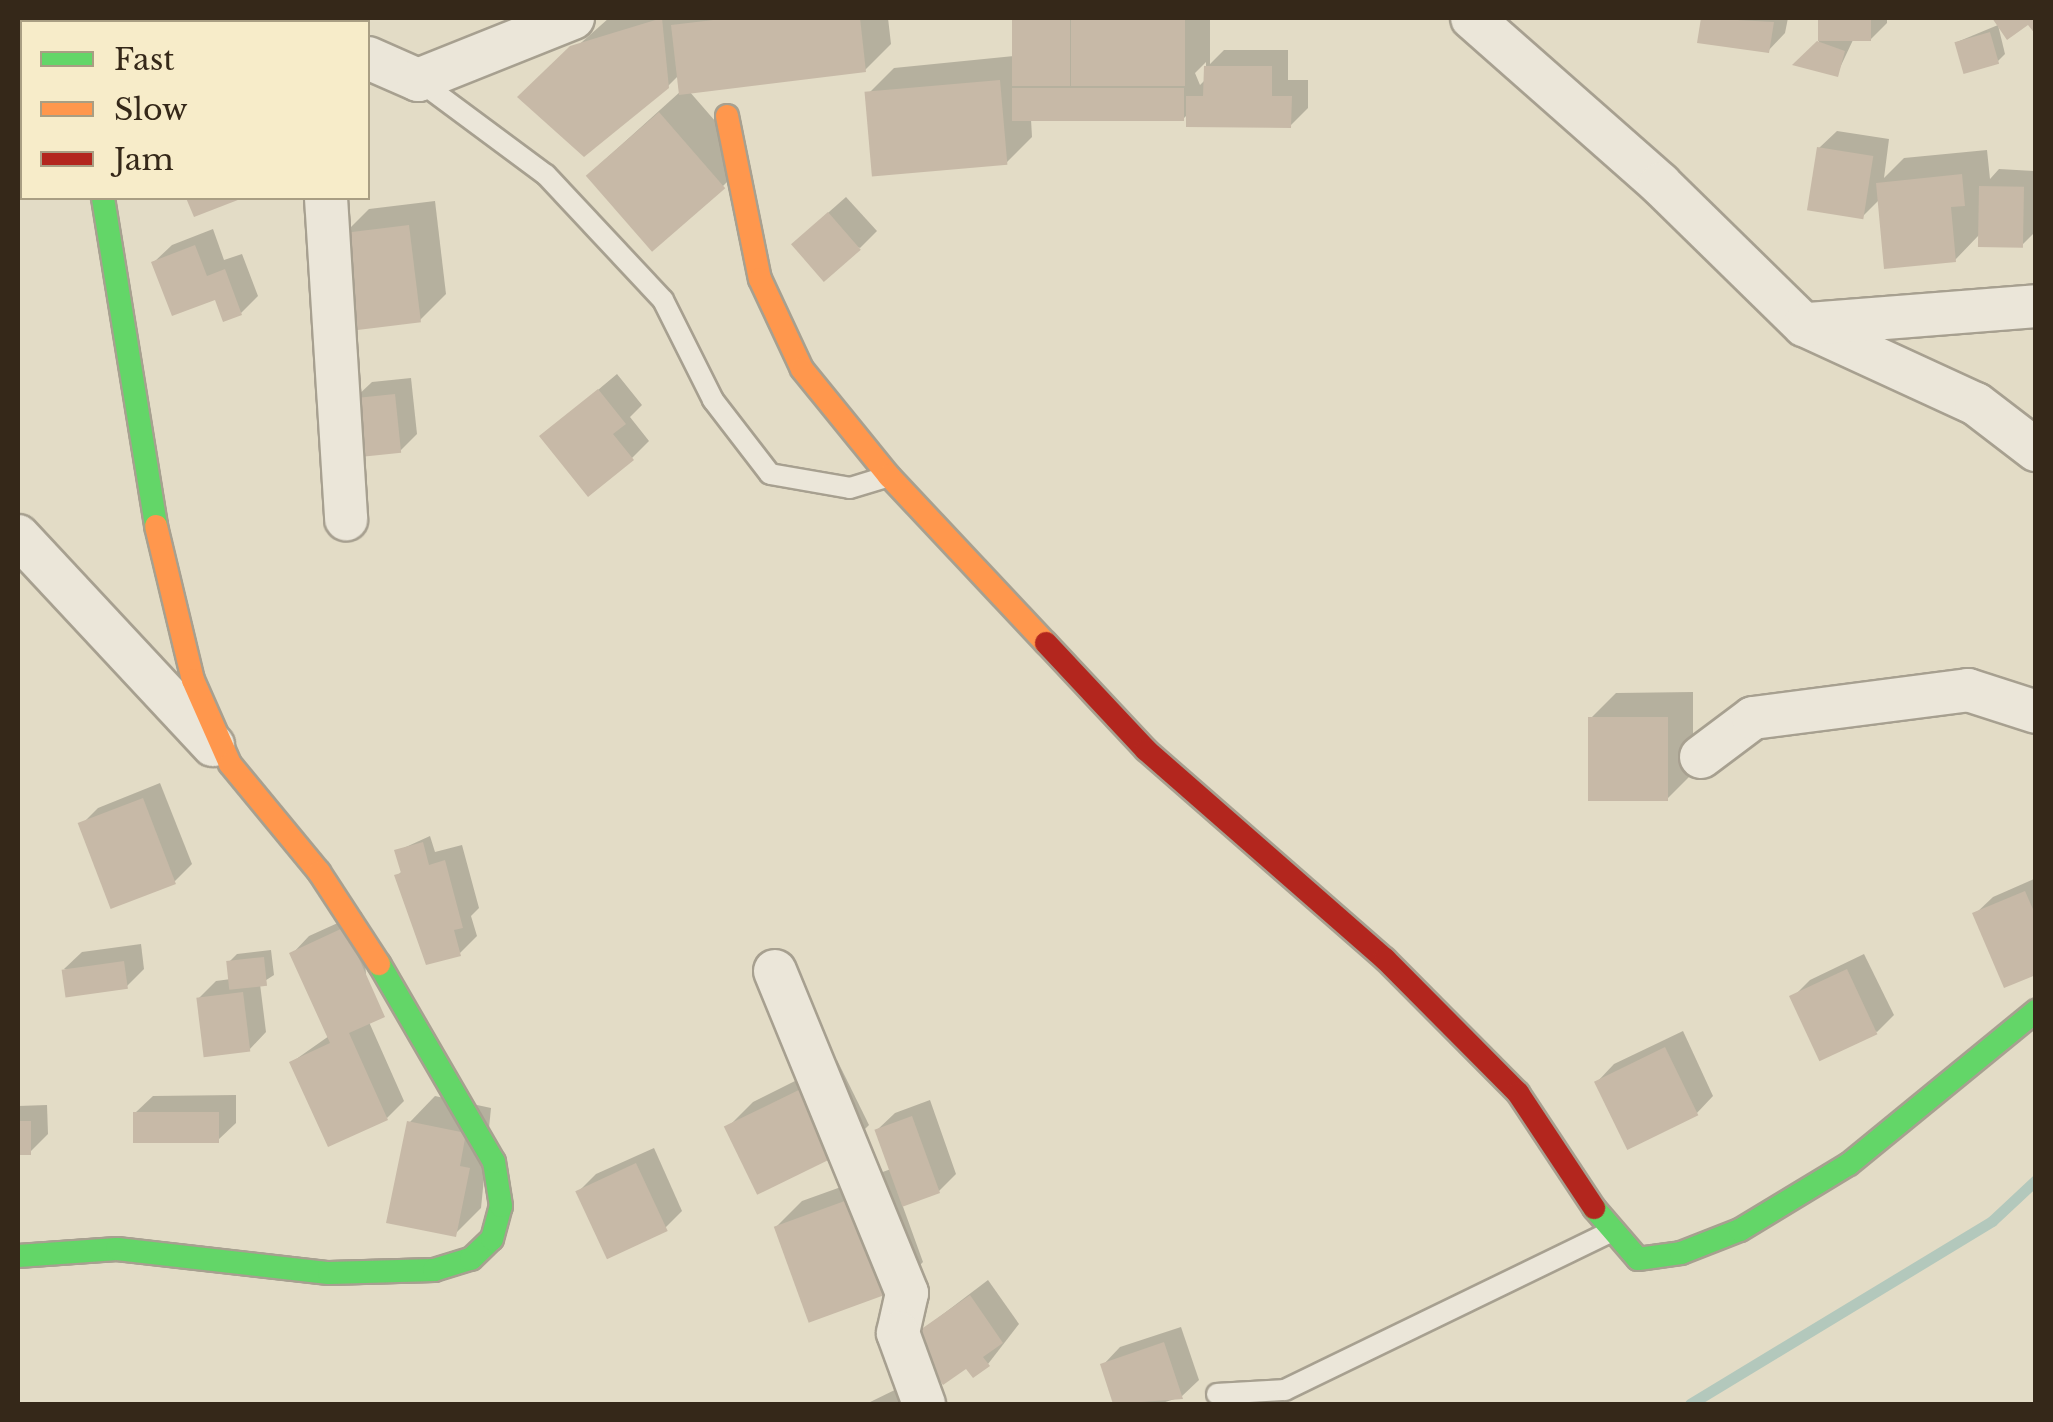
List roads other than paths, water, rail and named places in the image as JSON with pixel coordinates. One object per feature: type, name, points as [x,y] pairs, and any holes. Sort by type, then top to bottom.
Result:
[{"type":"street","points":[[370,59],[418,80],[572,18]]},
{"type":"street","points":[[1472,18],[1660,184],[1804,325],[1976,404],[2036,450]]},
{"type":"street","points":[[728,116],[760,279],[802,369],[889,476],[1146,750],[1384,959],[1518,1093],[1610,1232],[1638,1259],[1681,1254],[1740,1230],[1848,1164],[2036,1010]]},
{"type":"street","points":[[102,200],[160,553],[193,680],[230,764]]},
{"type":"street","points":[[326,200],[346,519]]},
{"type":"street","points":[[1804,325],[2036,306]]},
{"type":"street","points":[[18,536],[230,764],[319,872],[431,1047],[494,1162],[501,1206],[492,1239],[471,1259],[434,1270],[328,1273],[117,1249],[18,1256]]},
{"type":"street","points":[[1701,757],[1753,718],[1968,690],[2036,712]]},
{"type":"street","points":[[774,970],[907,1293],[898,1333],[924,1404]]},
{"type":"lane","points":[[418,80],[546,175],[662,300],[713,400],[770,474],[850,488],[889,476]]},
{"type":"lane","points":[[1217,1394],[1285,1390],[1610,1232]]},
{"type":"waterway","points":[[1690,1404],[1992,1221],[2036,1180]]}]
